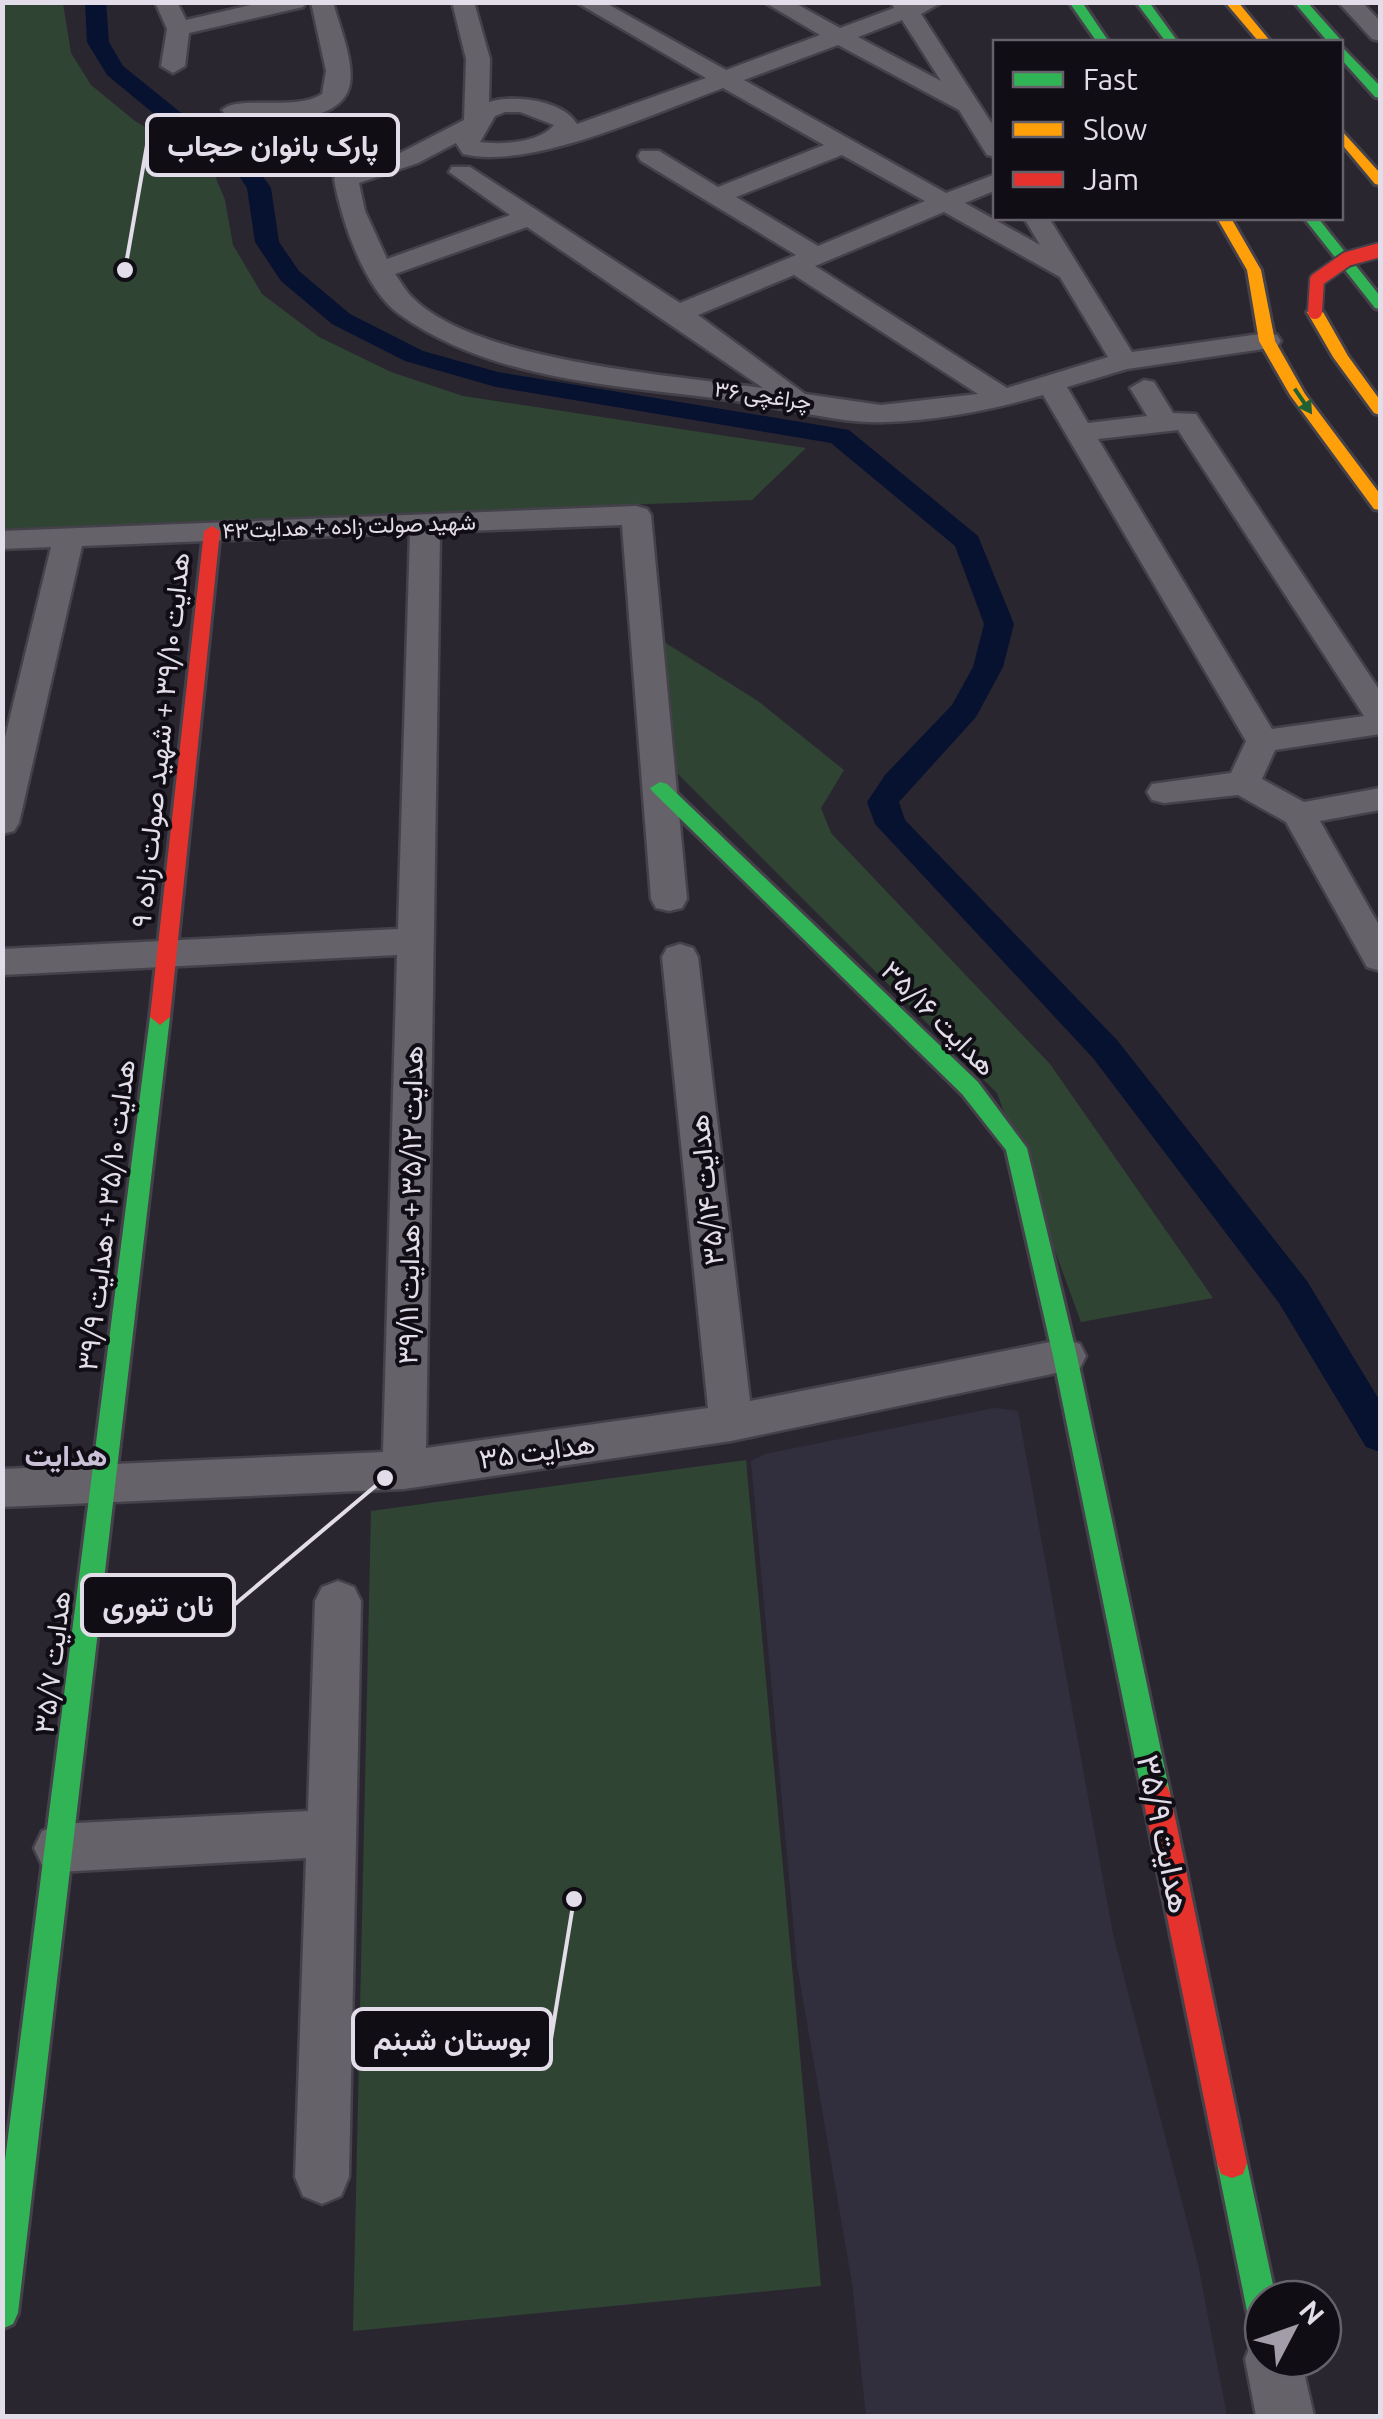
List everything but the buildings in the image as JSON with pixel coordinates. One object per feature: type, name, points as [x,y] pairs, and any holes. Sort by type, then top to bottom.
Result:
[{"type":"main road","points":[[1075,2],[1102,40]]},
{"type":"main road","points":[[1138,2],[1169,39]]},
{"type":"main road","points":[[1300,2],[1333,40]]},
{"type":"main road","points":[[1238,8],[1263,40]]},
{"type":"main road","points":[[1343,52],[1380,94]]},
{"type":"main road","points":[[1343,137],[1380,181]]},
{"type":"main road","points":[[1225,220],[1254,270],[1267,341],[1298,395],[1380,505]]},
{"type":"main road","points":[[1313,220],[1380,305]]},
{"type":"main road","points":[[1380,250],[1347,258],[1317,280],[1315,312],[1341,357],[1380,410]]},
{"type":"main road","name":"هدایت ۳۹/۱۰ + شهید صولت زاده ۹","points":[[168,954],[212,532]]},
{"type":"main road","name":"هدایت ۳۵/۱۶","points":[[660,788],[970,1088],[1016,1148],[1065,1356]]},
{"type":"main road","name":"هدایت ۳۵/۱۰ + هدایت ۳۹/۹","points":[[104,1484],[168,954]]},
{"type":"main road","name":"هدایت ۳۵/۹","points":[[1065,1356],[1256,2279]]},
{"type":"main road","name":"هدایت ۳۵/۷","points":[[2,2313],[104,1484]]},
{"type":"street","points":[[166,2],[178,29],[173,66]]},
{"type":"street","points":[[178,29],[294,2]]},
{"type":"street","points":[[234,110],[265,114],[312,109],[331,100],[338,86],[322,2]]},
{"type":"street","points":[[463,2],[478,59],[476,123],[468,145],[486,153],[502,152]]},
{"type":"street","points":[[587,2],[1070,272]]},
{"type":"street","points":[[775,2],[968,106]]},
{"type":"street","points":[[1348,2],[1380,34]]},
{"type":"street","points":[[347,182],[442,174],[558,134],[647,110],[913,5],[993,145]]},
{"type":"street","points":[[478,59],[502,84],[566,123],[565,130],[558,134]]},
{"type":"street","points":[[347,182],[409,158],[502,105],[541,110],[647,110]]},
{"type":"street","points":[[717,196],[844,146]]},
{"type":"street","points":[[650,156],[717,196],[1003,398]]},
{"type":"street","points":[[442,174],[530,217],[678,314],[798,400]]},
{"type":"street","name":"چراغچی ۳۶","points":[[347,182],[352,210],[378,271],[405,306],[445,330],[534,363],[881,414],[947,409],[1052,386],[1124,361],[1267,341]]},
{"type":"street","points":[[678,314],[993,182]]},
{"type":"street","points":[[378,271],[530,217]]},
{"type":"street","points":[[1038,220],[1124,361]]},
{"type":"street","points":[[1052,386],[1263,741]]},
{"type":"street","points":[[1144,388],[1165,422]]},
{"type":"street","points":[[1080,433],[1186,420],[1380,715]]},
{"type":"street","name":"شهید صولت زاده + هدایت۴۳","points":[[2,540],[636,515],[660,788]]},
{"type":"street","name":"هدایت ۳۵/۱۲ + هدایت ۳۹/۱۱","points":[[404,1470],[425,523]]},
{"type":"street","points":[[2,823],[69,537]]},
{"type":"street","points":[[1263,741],[1380,724]]},
{"type":"street","points":[[1243,783],[1263,741]]},
{"type":"street","points":[[1164,792],[1243,783],[1299,814],[1380,958]]},
{"type":"street","points":[[660,788],[670,899]]},
{"type":"street","points":[[1299,814],[1380,799]]},
{"type":"street","points":[[2,962],[415,941]]},
{"type":"street","name":"هدایت ۳۵/۱۴","points":[[680,956],[731,1424]]},
{"type":"street","name":"هدایت ۳۵","points":[[2,1488],[404,1470],[731,1424],[1065,1356]]},
{"type":"street","points":[[322,2177],[338,1600]]},
{"type":"street","points":[[59,1848],[332,1833]]},
{"type":"street","points":[[1277,2379],[1285,2416]]},
{"type":"shaded area","points":[[994,1408],[1018,1411],[1113,1934],[1198,2264],[1227,2416],[866,2416],[852,2283],[797,1965],[751,1461],[765,1454]]},
{"type":"green space","points":[[2,3],[63,3],[71,53],[91,85],[135,121],[211,166],[225,200],[233,245],[262,294],[319,337],[391,372],[463,396],[806,448],[752,500],[3,529]]},
{"type":"green space","points":[[661,640],[758,701],[844,770],[821,808],[831,833],[1050,1064],[1213,1298],[1081,1322],[997,1093],[673,769]]},
{"type":"green space","points":[[746,1460],[821,2286],[353,2331],[371,1511]]},
{"type":"waterway","points":[[95,2],[98,42],[115,70],[172,117],[220,143],[243,165],[259,188],[267,242],[290,276],[341,319],[414,356],[496,379],[839,436],[968,542],[999,624],[988,667],[965,710],[896,782],[883,802],[891,824],[1105,1049],[1293,1292],[1380,1435]]},
{"type":"traffic: fast","points":[[1075,2],[1102,40]]},
{"type":"traffic: fast","points":[[1142,2],[1170,40]]},
{"type":"traffic: fast","points":[[1300,2],[1333,40]]},
{"type":"traffic: fast","points":[[1343,52],[1380,94]]},
{"type":"traffic: fast","points":[[1313,220],[1380,305]]},
{"type":"traffic: fast","points":[[660,788],[970,1088],[1016,1148],[1065,1356],[1156,1793]]},
{"type":"traffic: fast","points":[[2,2313],[160,1017]]},
{"type":"traffic: fast","points":[[1232,2163],[1256,2279]]},
{"type":"traffic: slow","points":[[1231,2],[1263,40]]},
{"type":"traffic: slow","points":[[1343,137],[1380,181]]},
{"type":"traffic: slow","points":[[1225,220],[1254,270],[1267,341],[1298,395],[1380,505]]},
{"type":"traffic: slow","points":[[1315,312],[1341,357],[1380,410]]},
{"type":"traffic: jam","points":[[1315,312],[1317,280],[1347,259],[1380,250]]},
{"type":"traffic: jam","points":[[160,1017],[212,531]]},
{"type":"traffic: jam","points":[[1156,1793],[1232,2163]]},
{"type":"place","name":"پارک بانوان حجاب","points":[[125,270]]},
{"type":"place","name":"نان تنوری","points":[[385,1478]]},
{"type":"place","name":"بوستان شبنم","points":[[574,1899]]},
{"type":"district","name":"هدایت","points":[[66,1456]]}]
